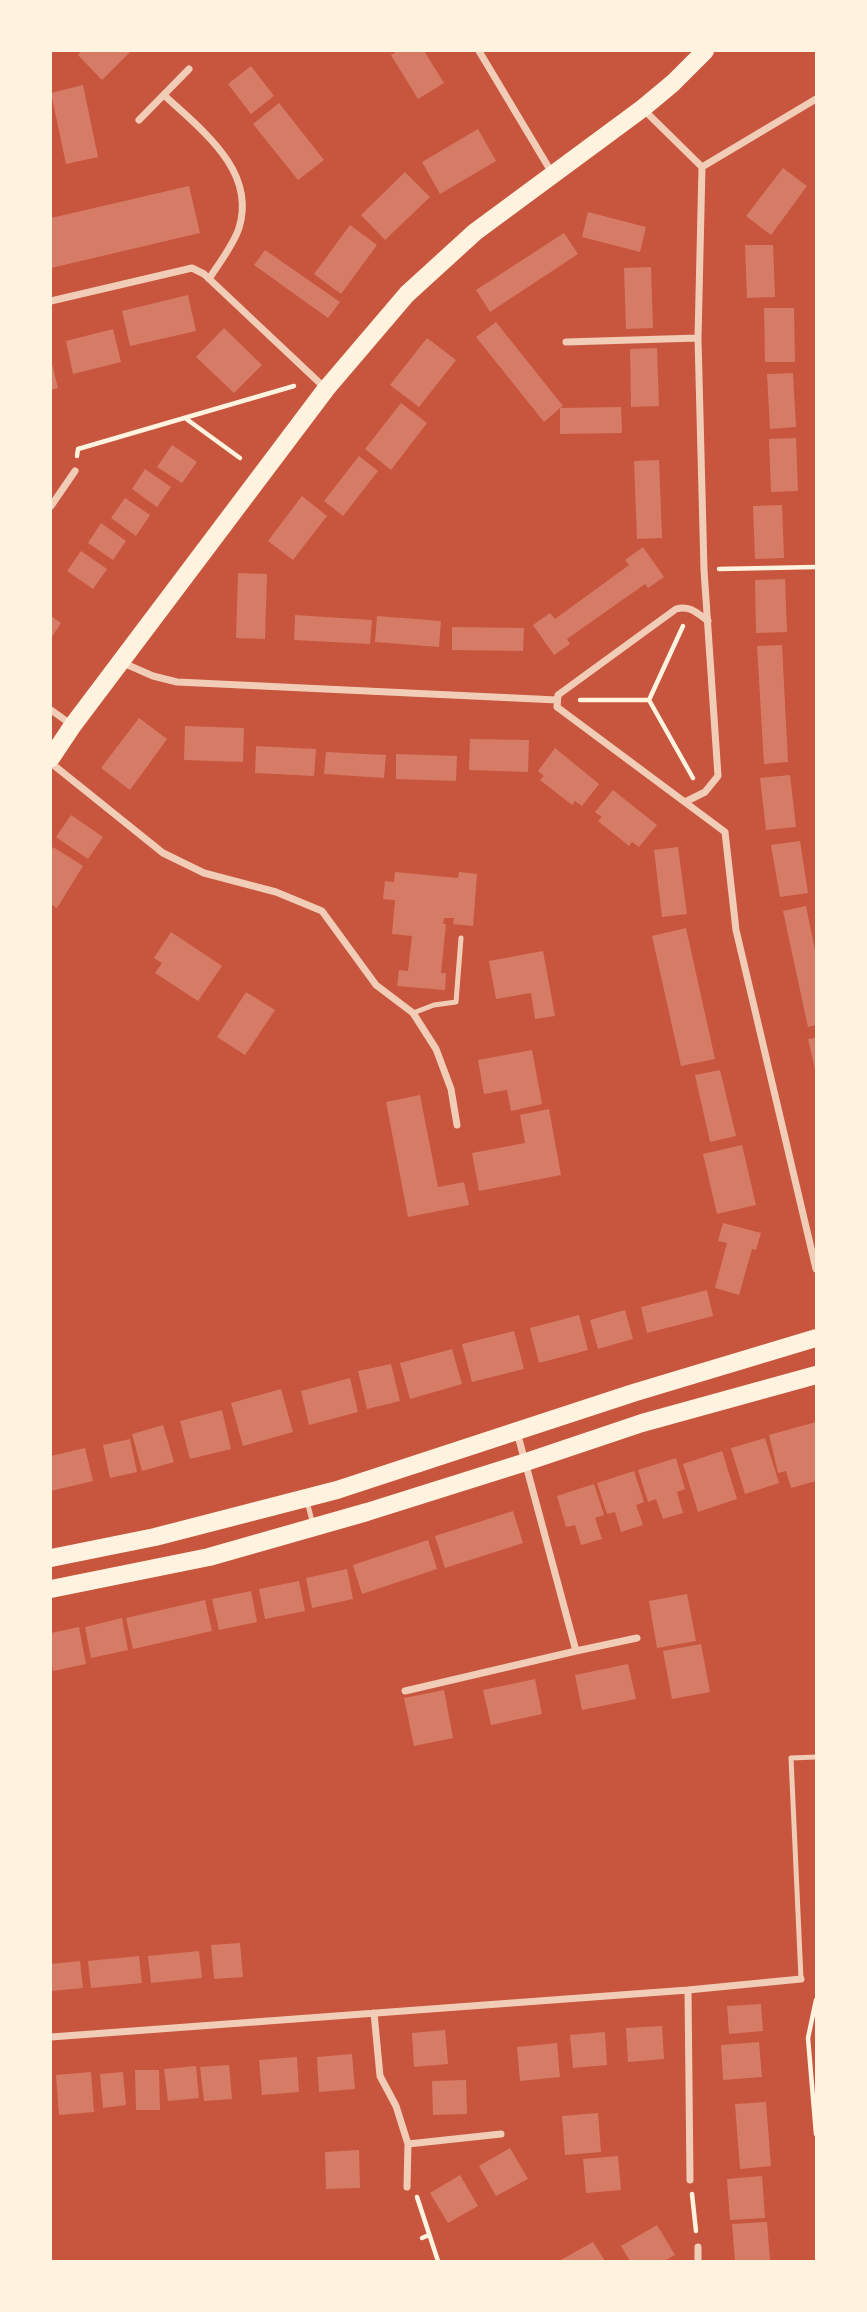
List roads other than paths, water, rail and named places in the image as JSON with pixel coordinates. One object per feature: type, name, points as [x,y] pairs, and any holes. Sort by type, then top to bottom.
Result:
[{"type":"main road","points":[[51,761],[73,725],[326,388],[407,294],[475,232],[643,108],[705,51]]},
{"type":"main road","points":[[51,1558],[155,1537],[337,1490],[633,1393],[816,1338]]},
{"type":"main road","points":[[51,1589],[208,1557],[526,1462],[642,1423],[816,1375]]},
{"type":"street","points":[[479,51],[553,175]]},
{"type":"street","points":[[139,120],[189,69]]},
{"type":"street","points":[[164,94],[226,156],[237,180],[243,206],[239,228],[209,279]]},
{"type":"street","points":[[702,167],[816,99]]},
{"type":"street","points":[[643,108],[702,167],[698,338],[704,570],[718,776],[705,792],[685,802]]},
{"type":"street","points":[[51,301],[192,268],[209,279],[326,388]]},
{"type":"street","points":[[566,342],[698,338]]},
{"type":"street","points":[[51,506],[75,471]]},
{"type":"street","points":[[708,621],[693,610],[683,607],[676,609],[558,695],[557,707],[725,832],[736,930],[816,1269]]},
{"type":"street","points":[[121,661],[153,676],[177,682],[557,701]]},
{"type":"street","points":[[51,710],[73,725]]},
{"type":"street","points":[[51,761],[163,853],[204,873],[275,892],[321,911],[376,985],[412,1013],[436,1049],[451,1089],[457,1125]]},
{"type":"street","points":[[516,1431],[576,1651]]},
{"type":"street","points":[[405,1691],[637,1638]]},
{"type":"street","points":[[51,2037],[688,1990],[801,1979]]},
{"type":"street","points":[[688,1990],[690,2180]]},
{"type":"street","points":[[374,2013],[380,2076],[396,2106],[408,2144],[407,2186]]},
{"type":"street","points":[[408,2144],[501,2134]]},
{"type":"street","points":[[698,2247],[698,2261]]},
{"type":"lane","points":[[412,1013],[434,1005],[456,1002],[461,938]]},
{"type":"lane","points":[[306,1498],[313,1527]]},
{"type":"lane","points":[[801,1979],[791,1758],[816,1757]]}]
